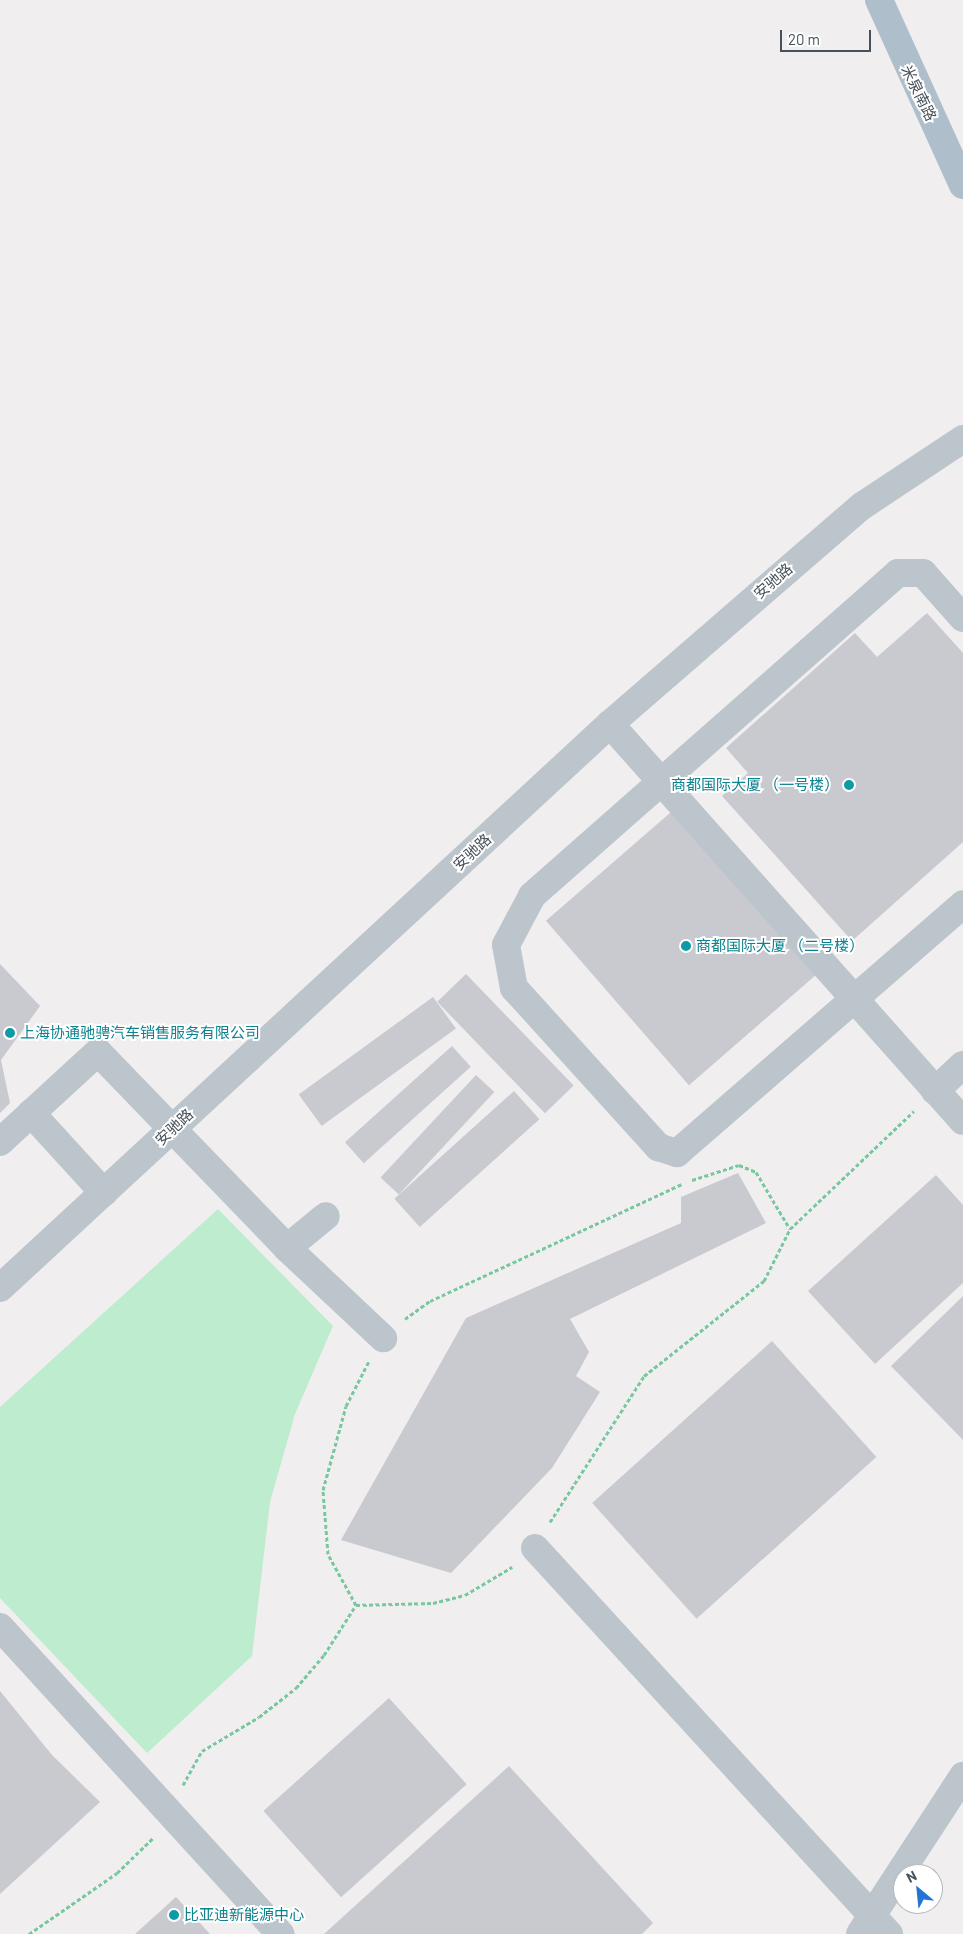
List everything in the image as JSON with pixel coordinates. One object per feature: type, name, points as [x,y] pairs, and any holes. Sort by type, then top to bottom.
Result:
[{"type":"main road","name":"米泉南路","points":[[878,0],[963,185]]},
{"type":"street","name":"安驰路","points":[[0,1288],[610,724],[862,506],[963,439]]},
{"type":"street","points":[[963,618],[923,573],[898,573],[532,896],[506,945],[514,988],[658,1147],[677,1152],[963,904]]},
{"type":"street","points":[[610,724],[963,1121]]},
{"type":"street","points":[[0,1142],[98,1052],[288,1248],[383,1338]]},
{"type":"street","points":[[935,1090],[963,1065]]},
{"type":"street","points":[[31,1113],[104,1193]]},
{"type":"street","points":[[288,1248],[326,1216]]},
{"type":"street","points":[[535,1548],[873,1928],[963,1776]]},
{"type":"street","points":[[0,1627],[280,1934]]},
{"type":"path","points":[[356,1605],[433,1603],[465,1595],[499,1578],[535,1548],[644,1376],[764,1281],[790,1229],[935,1090]]},
{"type":"path","points":[[356,1605],[328,1554],[323,1490],[346,1406],[383,1338],[430,1301],[656,1193],[721,1169],[740,1165],[756,1172],[790,1229]]},
{"type":"path","points":[[29,1934],[117,1873],[174,1819],[185,1775],[202,1751],[259,1718],[296,1688],[324,1655],[356,1605]]},
{"type":"green space","points":[[218,1209],[333,1326],[295,1414],[270,1502],[252,1656],[147,1753],[0,1598],[0,1407]]},
{"type":"building","name":"商都国际大厦 （一号楼）","points":[[927,613],[963,653],[963,842],[852,941],[722,796],[748,773],[726,748],[855,633],[877,657]]},
{"type":"building","name":"商都国际大厦 （二号楼）","points":[[678,806],[821,971],[689,1085],[546,921]]},
{"type":"building","name":"上海协通驰骋汽车销售服务有限公司","points":[[0,964],[40,1006],[1,1060],[10,1103],[0,1113]]},
{"type":"building","points":[[466,974],[574,1085],[545,1113],[437,1002]]},
{"type":"building","points":[[433,997],[456,1029],[322,1126],[299,1095]]},
{"type":"building","points":[[452,1046],[471,1067],[364,1163],[345,1142]]},
{"type":"building","points":[[476,1075],[494,1092],[399,1194],[381,1177]]},
{"type":"building","points":[[514,1091],[539,1119],[420,1227],[394,1199]]},
{"type":"building","points":[[738,1173],[766,1223],[570,1319],[589,1352],[576,1376],[600,1392],[552,1468],[451,1573],[341,1540],[466,1318],[681,1223],[681,1197]]},
{"type":"building","points":[[936,1175],[963,1205],[963,1283],[875,1364],[808,1291]]},
{"type":"building","points":[[963,1296],[963,1440],[891,1366]]},
{"type":"building","points":[[772,1341],[876,1457],[697,1619],[592,1503]]},
{"type":"building","points":[[0,1691],[52,1755],[100,1802],[0,1894]]},
{"type":"building","points":[[389,1698],[467,1784],[341,1897],[263,1811]]},
{"type":"building","points":[[509,1766],[653,1923],[642,1934],[324,1934]]},
{"type":"building","name":"比亚迪新能源中心","points":[[176,1897],[210,1934],[135,1934]]},
{"type":"place","name":"商都国际大厦 （一号楼）","points":[[849,785]]},
{"type":"place","name":"商都国际大厦 （二号楼）","points":[[686,946]]},
{"type":"place","name":"上海协通驰骋汽车销售服务有限公司","points":[[10,1033]]},
{"type":"place","name":"比亚迪新能源中心","points":[[174,1915]]}]
